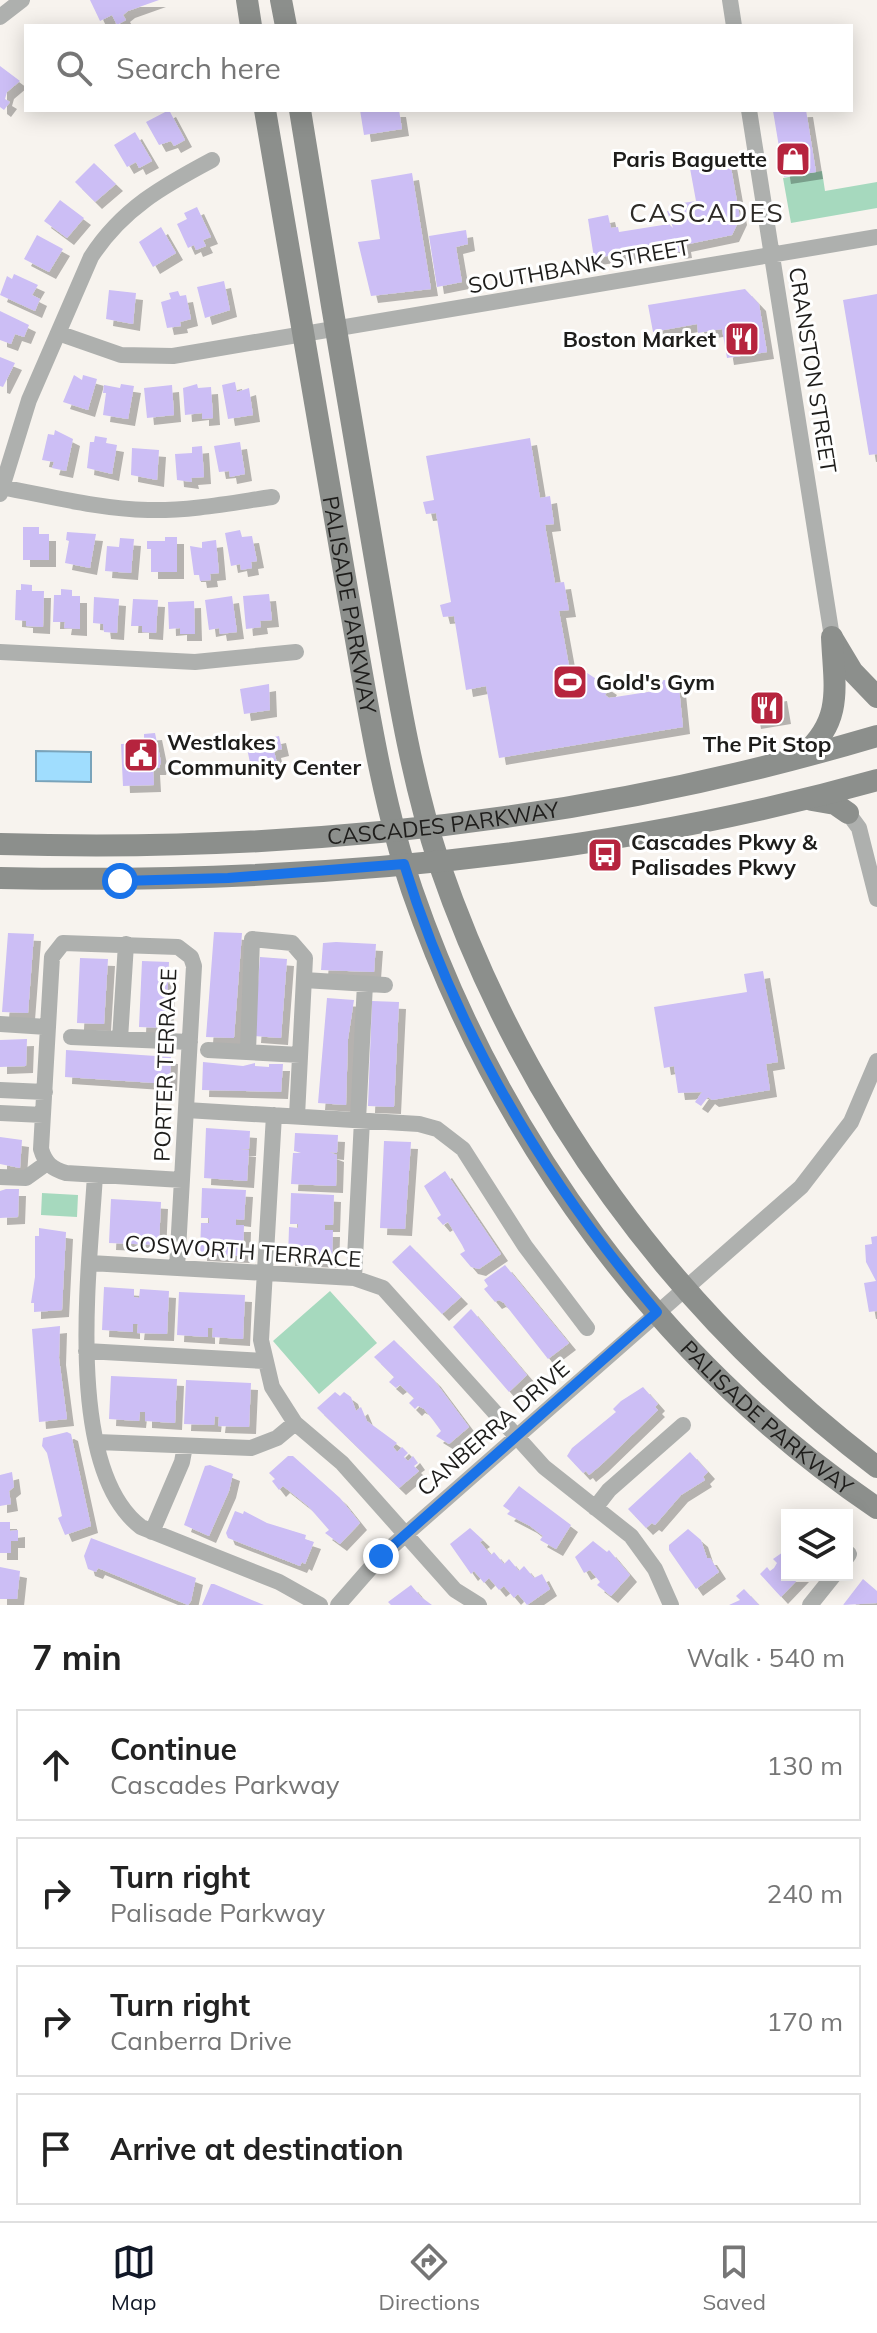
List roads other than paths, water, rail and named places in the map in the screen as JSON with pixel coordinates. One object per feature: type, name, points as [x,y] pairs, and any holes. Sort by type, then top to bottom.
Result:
[{"type":"main road","points":[[247,0],[251,24]]},
{"type":"main road","points":[[281,0],[286,24]]},
{"type":"main road","name":"PALISADE PARKWAY","points":[[265,112],[301,335],[376,745],[404,864],[454,996],[507,1102],[577,1212],[657,1312],[771,1425],[877,1508]]},
{"type":"main road","name":"PALISADE PARKWAY","points":[[300,112],[400,704],[438,860],[478,965],[537,1083],[603,1188],[684,1290],[788,1394],[877,1467]]},
{"type":"main road","points":[[832,637],[852,671],[877,697]]},
{"type":"main road","points":[[801,756],[830,725],[834,687],[832,637]]},
{"type":"main road","name":"CASCADES PARKWAY","points":[[0,844],[198,844],[429,826],[641,797],[877,736]]},
{"type":"main road","name":"CASCADES PARKWAY","points":[[0,878],[228,878],[404,864],[602,839],[877,780]]},
{"type":"main road","points":[[799,799],[835,804],[848,813]]},
{"type":"street","points":[[0,17],[22,0]]},
{"type":"street","points":[[730,0],[734,24]]},
{"type":"street","name":"CRANSTON STREET","points":[[749,112],[832,637]]},
{"type":"street","points":[[212,160],[160,188],[119,219],[91,257],[25,412],[1,490],[108,507],[148,510],[182,510],[272,497]]},
{"type":"street","name":"SOUTHBANK STREET","points":[[58,333],[94,348],[147,357],[336,330],[877,237]]},
{"type":"street","points":[[0,652],[195,662],[296,652]]},
{"type":"street","points":[[848,813],[859,828],[877,899]]},
{"type":"street","points":[[248,1052],[252,939],[285,941],[300,948],[305,958],[297,1116]]},
{"type":"street","name":"PORTER TERRACE","points":[[47,1163],[41,1149],[52,957],[56,948],[71,941],[178,947],[191,957],[194,966],[177,1268]]},
{"type":"street","points":[[120,1039],[126,944]]},
{"type":"street","points":[[304,980],[385,985]]},
{"type":"street","points":[[354,1278],[365,984]]},
{"type":"street","points":[[0,1024],[47,1027]]},
{"type":"street","points":[[71,1037],[190,1042]]},
{"type":"street","points":[[208,1050],[300,1055]]},
{"type":"street","name":"CANBERRA DRIVE","points":[[338,1605],[406,1534],[801,1187],[851,1122],[877,1061]]},
{"type":"street","points":[[0,1090],[45,1092]]},
{"type":"street","points":[[186,1110],[419,1124],[451,1138],[463,1149],[525,1246],[587,1328]]},
{"type":"street","points":[[0,1113],[43,1115]]},
{"type":"street","points":[[274,1115],[267,1273],[261,1326],[264,1361],[272,1387],[295,1423],[342,1463],[455,1590],[479,1605]]},
{"type":"street","points":[[0,1177],[26,1178],[47,1163],[66,1173],[182,1180]]},
{"type":"street","points":[[95,1175],[86,1351],[97,1442],[110,1491],[129,1518],[152,1532],[279,1582],[320,1605]]},
{"type":"street","name":"COSWORTH TERRACE","points":[[90,1263],[354,1278],[383,1288],[558,1481],[631,1536],[645,1552],[671,1605]]},
{"type":"street","points":[[86,1351],[264,1361]]},
{"type":"street","points":[[97,1442],[185,1446],[265,1445],[295,1423]]},
{"type":"street","points":[[595,1508],[609,1490],[683,1425]]},
{"type":"street","points":[[152,1532],[182,1462],[185,1446]]},
{"type":"street","points":[[810,1605],[829,1581]]},
{"type":"water","points":[[36,751],[91,752],[91,782],[36,781]]},
{"type":"place","name":"Paris Baguette","points":[[793,159]]},
{"type":"place","name":"Boston Market","points":[[742,339]]},
{"type":"place","name":"Gold's Gym","points":[[570,682]]},
{"type":"place","name":"The Pit Stop","points":[[767,708]]},
{"type":"place","name":"Westlakes Community Center","points":[[141,755]]},
{"type":"place","name":"Cascades Pkwy & Palisades Pkwy","points":[[605,855]]},
{"type":"district","name":"CASCADES","points":[[707,213]]}]
